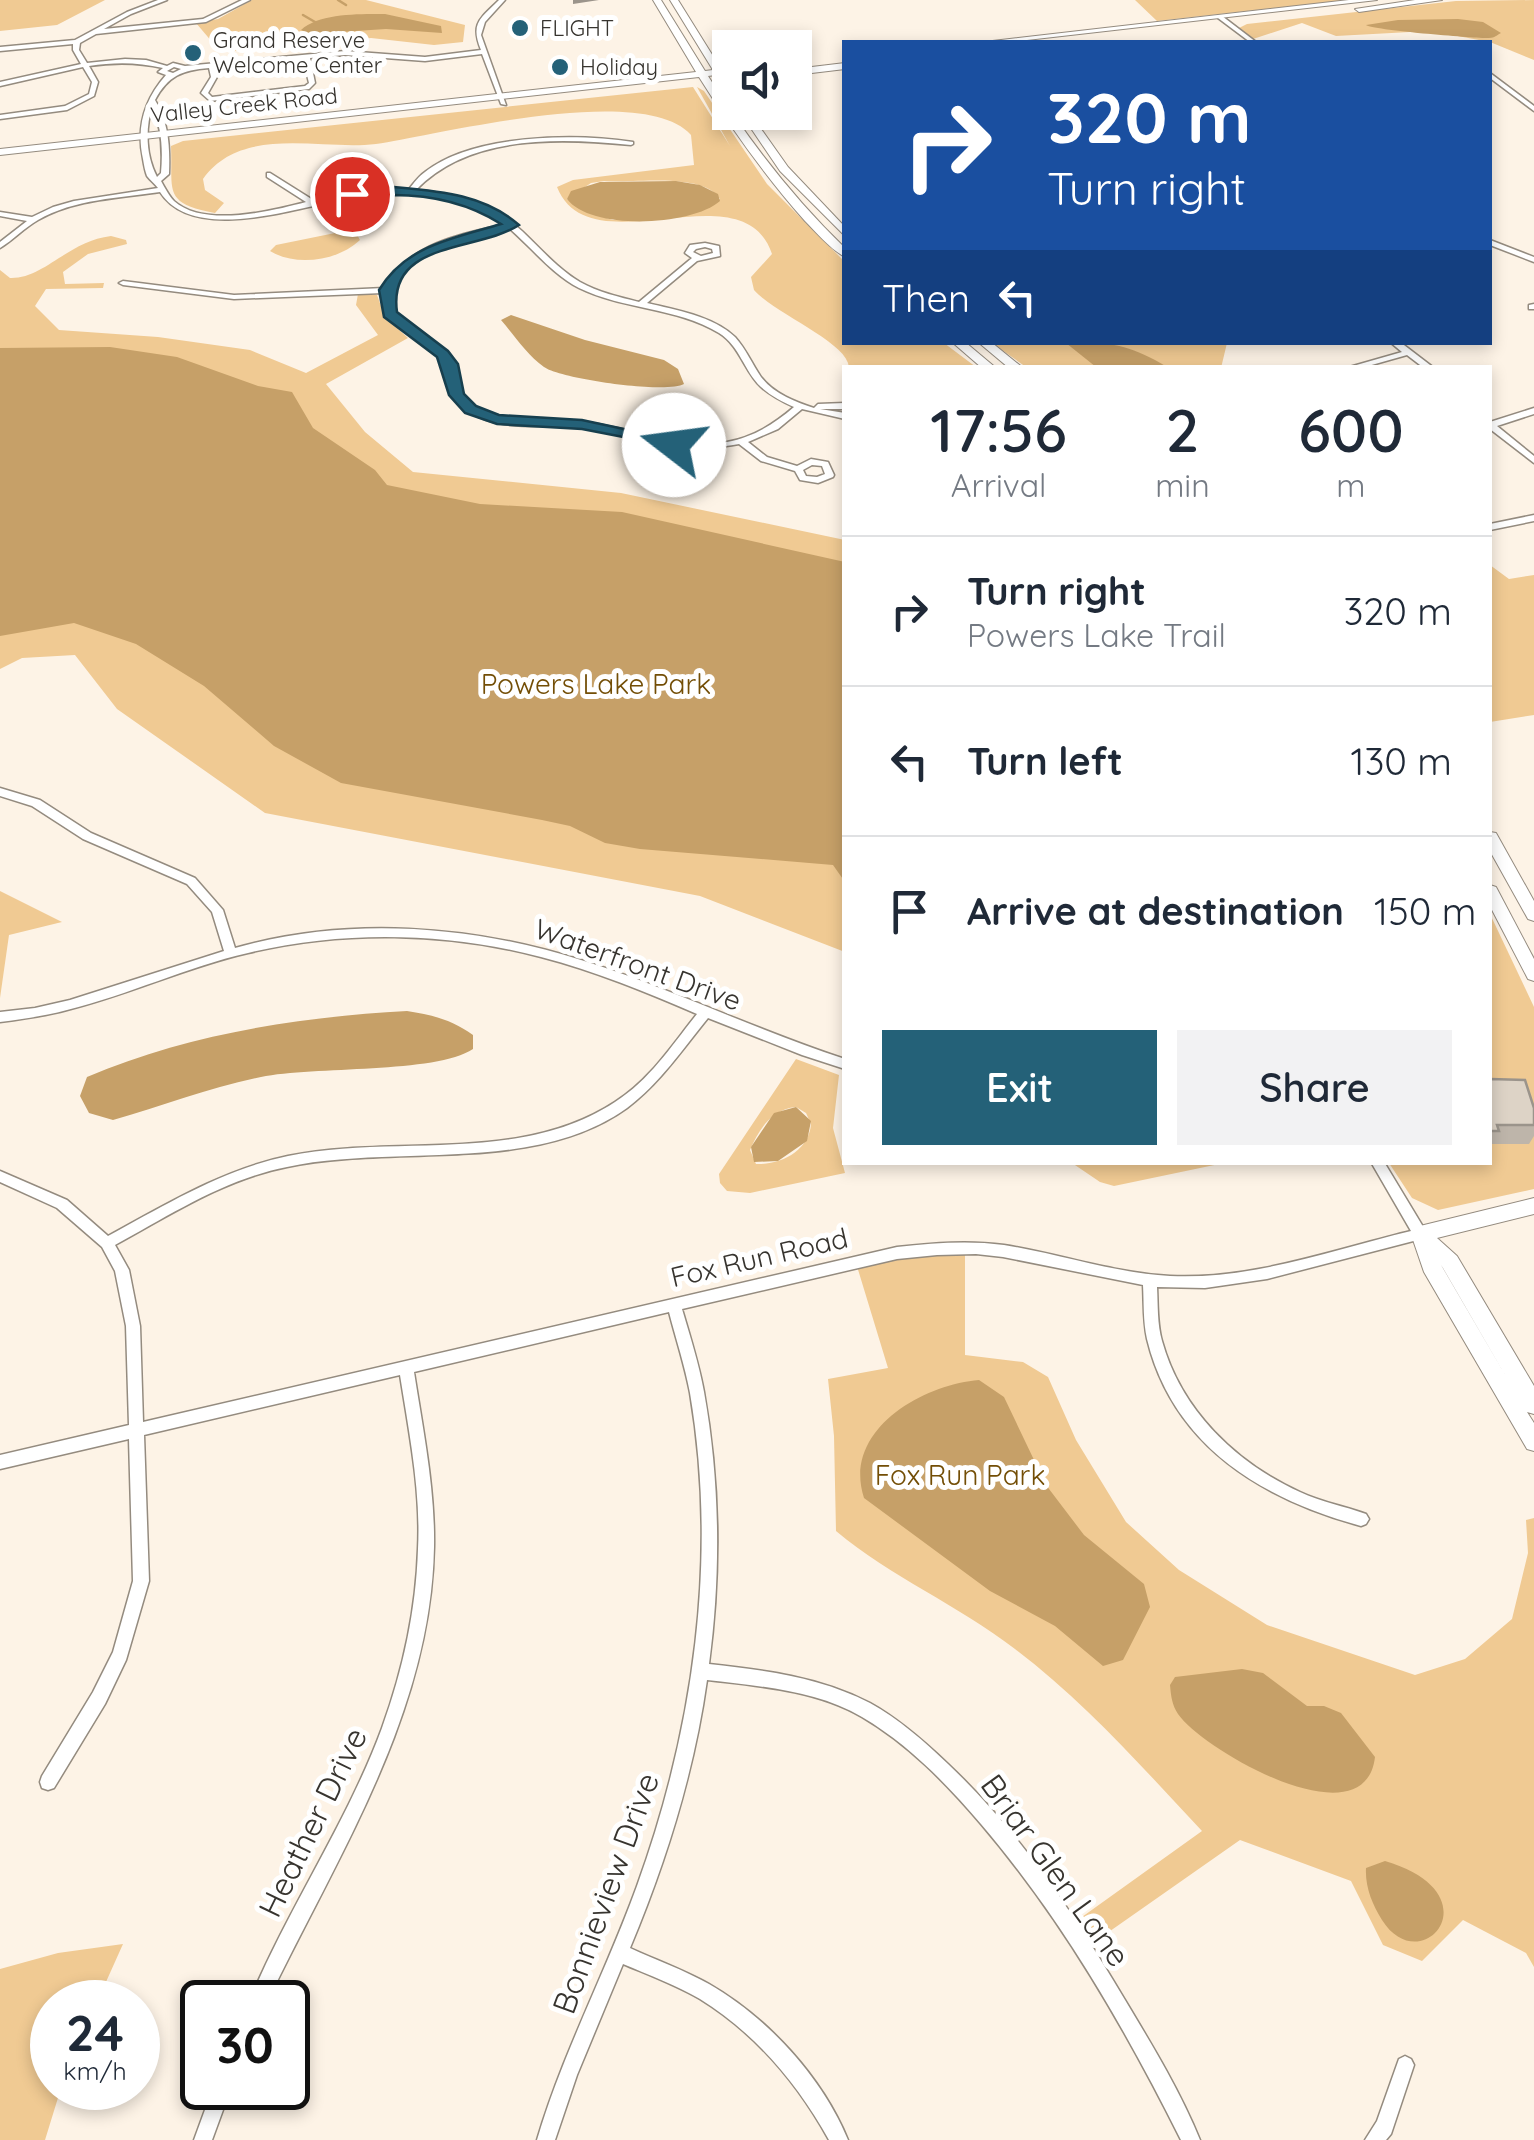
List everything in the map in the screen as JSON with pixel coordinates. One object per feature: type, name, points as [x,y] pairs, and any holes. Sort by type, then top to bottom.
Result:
[{"type":"main road","points":[[657,0],[761,165],[842,251]]},
{"type":"main road","points":[[674,0],[712,57]]},
{"type":"main road","points":[[1071,40],[1373,0]]},
{"type":"main road","points":[[1028,40],[1438,0]]},
{"type":"main road","points":[[812,66],[842,62]]},
{"type":"main road","name":"Valley Creek Road","points":[[0,156],[712,77]]},
{"type":"main road","points":[[757,130],[784,169],[842,230]]},
{"type":"main road","points":[[961,345],[986,365]]},
{"type":"main road","points":[[987,345],[1013,365]]},
{"type":"main road","points":[[1492,841],[1534,915]]},
{"type":"main road","points":[[1492,895],[1534,974]]},
{"type":"main road","name":"Fox Run Road","points":[[1420,1234],[1534,1206]]},
{"type":"main road","points":[[1420,1234],[1450,1262],[1534,1405]]},
{"type":"main road","points":[[1420,1234],[1431,1266],[1534,1442]]},
{"type":"street","points":[[0,49],[77,42],[164,0]]},
{"type":"street","points":[[94,32],[204,21],[247,0]]},
{"type":"street","points":[[502,0],[479,27],[483,52],[503,100]]},
{"type":"street","points":[[1223,20],[1250,40]]},
{"type":"street","points":[[0,117],[57,110],[83,102],[94,92],[93,76],[76,50],[77,42]]},
{"type":"street","points":[[0,84],[129,61],[168,71],[357,52],[424,58],[483,52]]},
{"type":"street","points":[[212,66],[214,76],[204,93],[210,98],[310,87],[306,57]]},
{"type":"street","points":[[168,71],[144,114],[143,140],[151,176],[176,206],[215,216],[263,216],[367,192],[410,192],[468,201],[512,225],[572,280],[725,333],[738,345],[766,388],[806,406],[842,415]]},
{"type":"street","points":[[1492,76],[1534,108]]},
{"type":"street","points":[[152,101],[164,138],[165,174],[159,185]]},
{"type":"street","points":[[410,192],[439,166],[496,148],[566,139],[631,143]]},
{"type":"street","points":[[270,175],[312,202]]},
{"type":"street","points":[[0,246],[29,219],[74,202],[159,185]]},
{"type":"street","points":[[0,214],[29,219]]},
{"type":"street","points":[[512,225],[424,252],[398,272],[386,290],[390,314],[443,354],[450,364],[457,395],[482,415],[510,422],[602,427],[688,446],[742,442],[781,425],[806,406],[842,406]]},
{"type":"street","points":[[1492,243],[1534,260]]},
{"type":"street","points":[[640,305],[696,258]]},
{"type":"street","points":[[123,284],[234,297],[386,290]]},
{"type":"street","points":[[1399,345],[1426,365]]},
{"type":"street","points":[[1361,365],[1410,352]]},
{"type":"street","points":[[1492,424],[1534,411]]},
{"type":"street","points":[[1492,427],[1534,460]]},
{"type":"street","points":[[742,442],[764,459],[798,470]]},
{"type":"street","points":[[1492,527],[1534,518]]},
{"type":"street","points":[[0,792],[36,803],[88,836],[191,881],[217,910],[230,952]]},
{"type":"street","name":"Waterfront Drive","points":[[0,1017],[58,1008],[230,952],[281,941],[394,933],[474,940],[542,952],[842,1063]]},
{"type":"street","points":[[107,1243],[208,1188],[276,1164],[345,1154],[479,1150],[552,1136],[591,1120],[630,1096],[656,1075],[704,1014]]},
{"type":"street","points":[[1379,1165],[1420,1234]]},
{"type":"street","points":[[0,1176],[62,1204],[107,1243],[122,1270],[130,1298],[142,1548],[133,1615],[99,1698],[48,1782]]},
{"type":"street","name":"Fox Run Road","points":[[0,1462],[897,1253],[934,1248],[1001,1251],[1150,1280],[1199,1283],[1231,1280],[1420,1234]]},
{"type":"street","points":[[1150,1280],[1154,1339],[1165,1372],[1197,1425],[1253,1476],[1291,1499],[1361,1519]]},
{"type":"street","name":"Bonnieview Drive","points":[[546,2140],[567,2076],[620,1953],[667,1826],[685,1755],[699,1671],[709,1588],[710,1510],[696,1390],[674,1305]]},
{"type":"street","name":"Heather Drive","points":[[269,1980],[381,1760],[410,1668],[424,1587],[426,1538],[424,1485],[406,1367]]},
{"type":"street","name":"Briar Glen Lane","points":[[699,1671],[779,1680],[826,1692],[869,1712],[940,1766],[1011,1848],[1077,1939],[1140,2041],[1190,2140]]},
{"type":"street","points":[[620,1953],[705,1992],[749,2024],[790,2065],[824,2110],[838,2140]]},
{"type":"street","points":[[1374,2140],[1384,2127],[1404,2066]]},
{"type":"street","points":[[203,2140],[214,2110]]},
{"type":"green space","points":[[0,0],[105,0],[57,25],[0,31]]},
{"type":"green space","points":[[252,0],[366,0],[465,25],[463,42],[434,45],[371,38],[234,51],[213,43],[196,23],[218,19]]},
{"type":"green space","points":[[1135,0],[1348,0],[1157,21]]},
{"type":"green space","points":[[1534,0],[1534,60],[1492,40],[1452,35],[1410,32],[1336,36],[1302,23],[1253,39],[1239,28],[1247,24],[1456,1]]},
{"type":"green space","points":[[693,87],[712,117],[712,130],[720,130],[730,146],[721,130],[730,130],[767,184],[842,259],[842,345],[947,345],[973,365],[848,365],[824,338],[754,290],[751,277],[772,254],[756,229],[731,218],[700,216],[632,221],[600,220],[575,210],[557,187],[573,180],[694,165],[691,135],[667,120],[631,113],[588,112],[492,123],[376,144],[260,146],[219,162],[203,179],[205,190],[224,203],[215,213],[186,205],[174,193],[171,146],[183,141]],"holes":[[[604,181],[684,182],[712,191],[720,199],[613,220],[584,211],[567,199],[591,183]]]},
{"type":"green space","points":[[697,87],[712,103],[712,114]]},
{"type":"green space","points":[[340,232],[356,233],[360,240],[340,253],[316,259],[292,259],[270,251],[276,245]]},
{"type":"green space","name":"Powers Lake Park","points":[[111,236],[126,240],[127,244],[88,254],[63,272],[65,284],[104,283],[103,288],[46,289],[35,306],[59,330],[158,337],[250,350],[306,373],[378,335],[356,305],[358,294],[377,295],[385,317],[408,338],[326,384],[365,432],[413,472],[621,493],[842,539],[842,951],[700,896],[265,813],[117,709],[75,655],[22,658],[0,669],[0,270],[10,278],[22,277],[96,239]]},
{"type":"green space","points":[[995,345],[1227,345],[1222,365],[1023,365]]},
{"type":"green space","points":[[1492,566],[1509,579],[1534,575],[1534,715],[1492,722]]},
{"type":"green space","points":[[0,891],[62,922],[9,935],[0,998]]},
{"type":"green space","points":[[1492,918],[1534,1007],[1534,1189],[1438,1210],[1412,1198],[1390,1165],[1492,1165]]},
{"type":"green space","points":[[796,1059],[839,1075],[833,1128],[845,1173],[750,1193],[727,1191],[719,1174]],"holes":[[[796,1107],[806,1113],[811,1124],[805,1141],[793,1154],[756,1164],[750,1150],[767,1121]]]},
{"type":"green space","points":[[1075,1165],[1214,1165],[1114,1186],[1100,1182]]},
{"type":"green space","name":"Fox Run Park","points":[[965,1248],[965,1355],[1023,1362],[1048,1377],[1076,1440],[1126,1522],[1179,1570],[1267,1625],[1415,1675],[1465,1659],[1512,1619],[1528,1553],[1526,1520],[1534,1518],[1534,1967],[1526,1953],[1463,1920],[1422,1961],[1383,1945],[1351,1881],[1240,1840],[1083,1950],[1068,1927],[1202,1831],[1112,1736],[1041,1669],[993,1633],[879,1563],[836,1531],[828,1379],[888,1368],[856,1263]]},
{"type":"green space","points":[[123,1944],[107,1980],[30,1980],[30,2110],[54,2110],[45,2140],[0,2140],[0,1969],[58,1953]]},
{"type":"shaded area","points":[[385,14],[441,26],[442,33],[386,29],[310,34],[301,30],[329,17]]},
{"type":"shaded area","points":[[1398,20],[1483,22],[1501,33],[1477,38],[1366,25]]},
{"type":"shaded area","points":[[676,181],[700,185],[718,194],[720,201],[688,216],[642,221],[597,216],[567,199],[571,191],[600,182]]},
{"type":"shaded area","points":[[511,315],[585,340],[664,360],[678,369],[684,384],[636,386],[554,372],[532,357],[501,320]]},
{"type":"shaded area","points":[[1068,345],[1119,346],[1163,365],[1094,365]]},
{"type":"shaded area","name":"Powers Lake Park","points":[[110,347],[177,357],[258,386],[292,392],[313,428],[375,470],[387,485],[480,504],[622,512],[842,561],[842,878],[833,865],[640,849],[605,843],[570,826],[341,783],[274,746],[204,686],[136,644],[74,623],[0,636],[0,348]]},
{"type":"shaded area","points":[[407,1011],[442,1019],[465,1030],[473,1035],[473,1049],[455,1057],[403,1066],[261,1077],[113,1120],[89,1113],[80,1096],[87,1077],[164,1049],[285,1023]]},
{"type":"shaded area","points":[[796,1107],[811,1121],[807,1141],[778,1161],[754,1162],[751,1147],[774,1113]]},
{"type":"shaded area","points":[[979,1380],[1004,1397],[1046,1485],[1084,1535],[1144,1584],[1150,1607],[1123,1660],[1103,1666],[1055,1626],[990,1591],[864,1498],[860,1474],[865,1452],[875,1433],[891,1416],[933,1391]]},
{"type":"shaded area","points":[[1242,1669],[1263,1673],[1307,1706],[1324,1706],[1341,1713],[1375,1757],[1365,1781],[1344,1792],[1315,1791],[1282,1782],[1218,1748],[1178,1714],[1170,1685],[1175,1677]]},
{"type":"shaded area","points":[[1385,1861],[1419,1876],[1437,1893],[1444,1911],[1440,1926],[1430,1937],[1415,1942],[1398,1937],[1378,1914],[1368,1889],[1366,1868]]},
{"type":"building","points":[[1492,1079],[1525,1080],[1534,1108],[1534,1125],[1497,1125],[1499,1131],[1492,1131]]},
{"type":"waterway","points":[[338,0],[346,5]]},
{"type":"waterway","points":[[303,15],[315,22]]},
{"type":"place","name":"FLIGHT","points":[[520,28]]},
{"type":"place","name":"Grand Reserve Welcome Center","points":[[193,53]]},
{"type":"place","name":"Holiday","points":[[560,67]]},
{"type":"route","points":[[352,194],[394,191],[459,198],[498,214],[512,225],[456,239],[424,252],[398,272],[386,290],[390,314],[404,328],[434,346],[450,364],[461,402],[497,420],[582,424],[674,445]]}]
